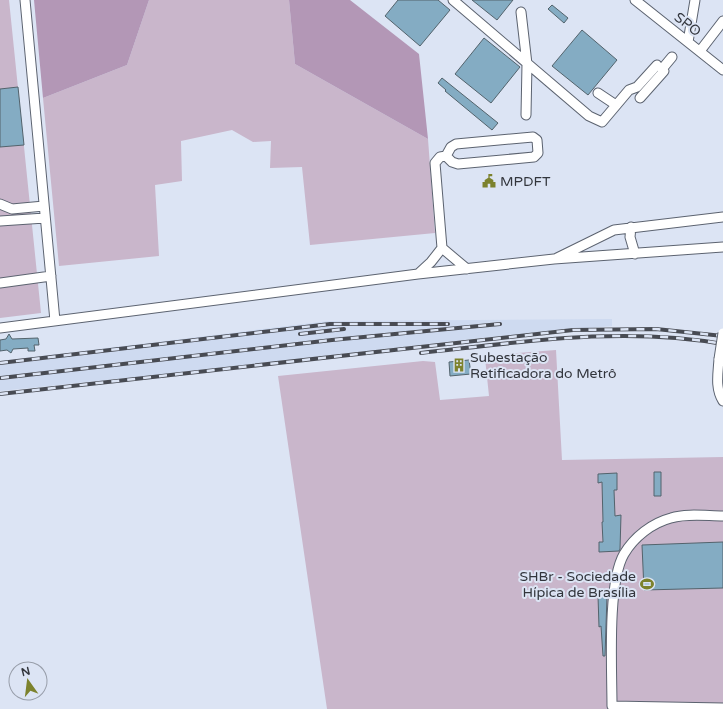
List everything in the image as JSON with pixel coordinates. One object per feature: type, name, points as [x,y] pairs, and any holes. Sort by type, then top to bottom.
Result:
[{"type":"street","points":[[25,0],[55,321]]},
{"type":"street","points":[[452,0],[589,116],[602,122],[630,90],[637,87],[672,57]]},
{"type":"street","name":"SPO","points":[[635,0],[723,70]]},
{"type":"street","points":[[688,42],[695,0]]},
{"type":"street","points":[[522,12],[527,64],[526,115]]},
{"type":"street","points":[[700,51],[723,21]]},
{"type":"street","points":[[640,98],[661,68]]},
{"type":"street","points":[[598,93],[616,106]]},
{"type":"street","points":[[534,137],[537,140],[538,153],[534,157],[458,164],[452,162],[446,156],[451,147],[456,144],[534,137]]},
{"type":"street","points":[[418,274],[431,262],[442,248],[442,189],[435,163],[440,157],[446,156]]},
{"type":"street","points":[[0,204],[12,209],[44,206]]},
{"type":"street","points":[[554,259],[606,232],[631,227],[723,217]]},
{"type":"street","points":[[0,221],[45,218]]},
{"type":"street","points":[[631,227],[630,237],[635,254]]},
{"type":"street","points":[[0,328],[418,274],[554,259],[723,247]]},
{"type":"street","points":[[442,248],[466,269]]},
{"type":"street","points":[[0,283],[51,276]]},
{"type":"street","points":[[723,333],[717,385],[719,394],[723,401]]},
{"type":"street","points":[[723,516],[672,518],[653,526],[634,540],[623,555],[616,574],[612,628],[612,707],[723,708]]},
{"type":"shaded area","points":[[0,0],[9,0],[41,313],[0,318]]},
{"type":"shaded area","points":[[34,0],[149,0],[127,65],[43,98]]},
{"type":"shaded area","points":[[149,0],[289,0],[295,64],[428,139],[435,233],[310,245],[302,167],[270,168],[271,141],[253,142],[232,130],[181,141],[182,181],[155,185],[159,256],[59,266],[43,98],[127,65]]},
{"type":"shaded area","points":[[289,0],[350,0],[419,54],[428,139],[295,64]]},
{"type":"shaded area","points":[[612,319],[612,326],[481,338],[166,374],[0,391],[0,361],[329,321]]},
{"type":"shaded area","points":[[556,350],[562,460],[723,457],[723,709],[327,709],[278,376],[423,361],[435,362],[440,400],[489,396],[485,358],[493,355]]},
{"type":"building","points":[[398,0],[438,0],[450,10],[420,46],[385,16]]},
{"type":"building","points":[[472,0],[513,0],[497,20]]},
{"type":"building","points":[[552,5],[568,18],[564,23],[548,9]]},
{"type":"building","points":[[582,30],[617,60],[588,95],[552,66]]},
{"type":"building","points":[[484,38],[520,67],[491,103],[455,74]]},
{"type":"building","points":[[442,78],[498,123],[492,130],[445,91],[446,90],[438,83]]},
{"type":"building","points":[[18,87],[24,145],[0,147],[0,89]]},
{"type":"building","points":[[9,334],[12,339],[38,338],[39,345],[34,345],[35,351],[28,351],[28,348],[13,349],[11,353],[7,350],[0,351],[0,340],[6,339]]},
{"type":"building","name":"Subestação Retificadora do Metrô","points":[[469,360],[471,374],[450,376],[449,362]]},
{"type":"building","points":[[654,472],[661,472],[661,496],[654,496]]},
{"type":"building","points":[[617,473],[617,490],[614,490],[615,516],[621,515],[620,549],[619,551],[599,552],[599,542],[603,542],[603,522],[602,482],[598,483],[598,474]]},
{"type":"building","points":[[723,542],[723,588],[644,590],[642,545]]},
{"type":"building","points":[[598,596],[607,596],[605,656],[603,656],[601,626],[599,627]]},
{"type":"railway","points":[[0,363],[330,324],[448,324]]},
{"type":"railway","points":[[1,378],[332,340],[500,324]]},
{"type":"railway","points":[[300,334],[344,329]]},
{"type":"railway","points":[[0,394],[573,330],[656,329],[723,336]]},
{"type":"railway","points":[[421,353],[535,341],[610,336],[648,336],[723,344]]},
{"type":"place","name":"MPDFT","points":[[489,181]]},
{"type":"place","name":"Subestação Retificadora do Metrô","points":[[459,365]]},
{"type":"place","name":"SHBr - Sociedade Hípica de Brasília","points":[[647,584]]}]
